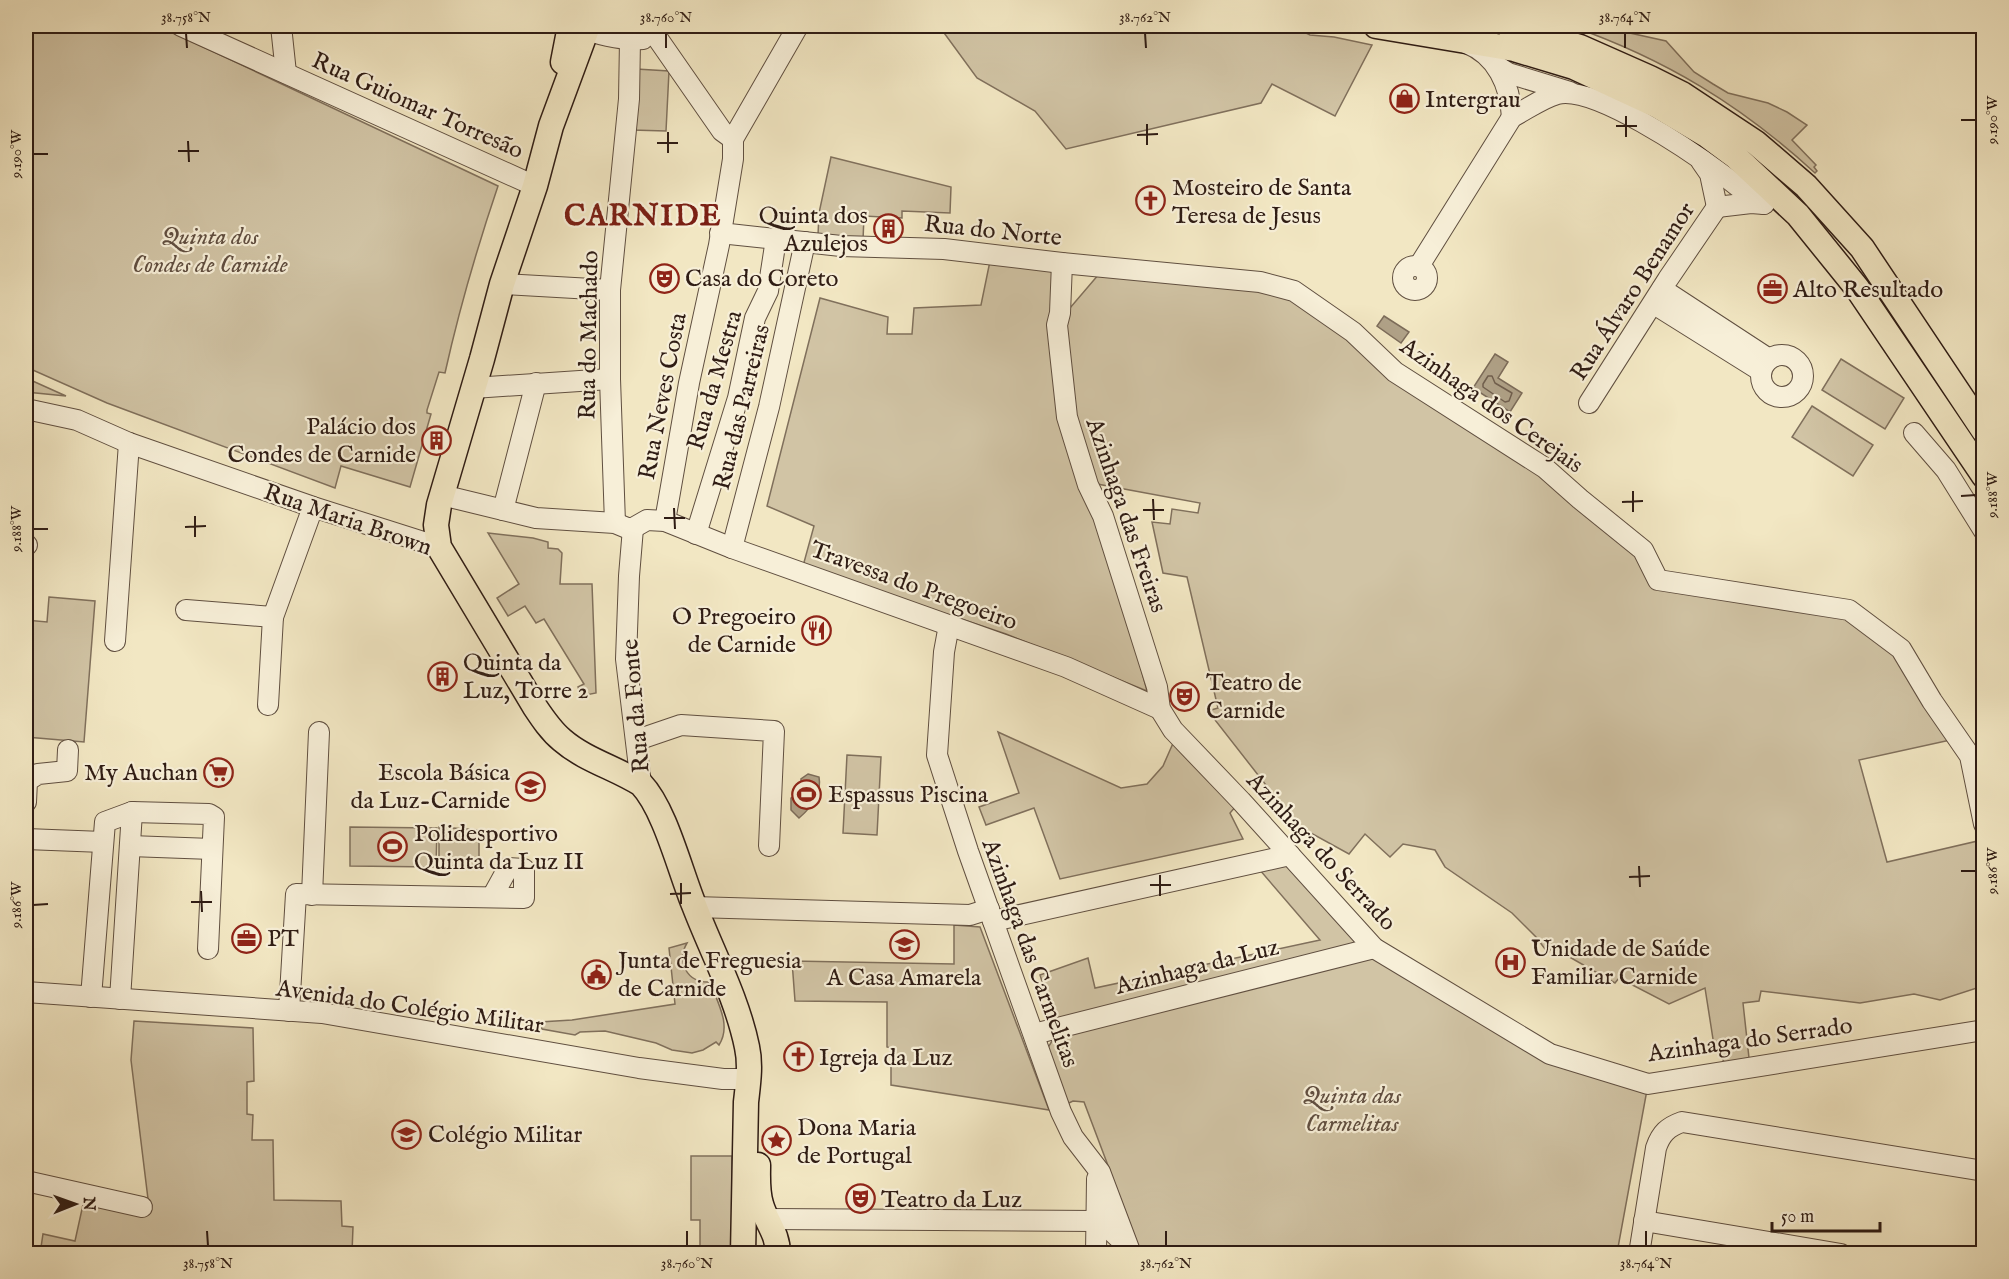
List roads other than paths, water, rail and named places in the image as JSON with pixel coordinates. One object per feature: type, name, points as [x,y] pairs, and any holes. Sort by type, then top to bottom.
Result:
[{"type":"main road","points":[[1376,26],[1514,49],[1574,67],[1656,105],[1735,156],[1798,215],[1857,288],[1983,476]]},
{"type":"main road","points":[[1508,26],[1580,47],[1650,78],[1690,100],[1756,143],[1806,186],[1862,248],[1983,430]]},
{"type":"main road","points":[[440,547],[436,525],[439,505],[502,284],[535,186],[580,27]]},
{"type":"main road","name":"Rua Maria Brown","points":[[440,547],[535,707],[549,726],[561,740],[574,749],[641,784]]},
{"type":"main road","name":"Rua da Fonte","points":[[641,784],[655,801],[694,907],[740,1019],[748,1050],[743,1248]]},
{"type":"main road","name":"Rua da Fonte","points":[[749,1079],[755,1102],[758,1184],[761,1204],[778,1240],[778,1254]]},
{"type":"main road","points":[[743,1248],[768,1219]]},
{"type":"street","name":"Rua Guiomar Torresão","points":[[181,26],[535,186]]},
{"type":"street","points":[[281,26],[286,73]]},
{"type":"street","points":[[580,27],[630,40],[654,32],[722,131],[733,139],[798,26]]},
{"type":"street","name":"Rua do Machado","points":[[630,40],[629,99],[610,290],[610,378],[637,524]]},
{"type":"street","points":[[1463,42],[1480,50],[1508,73],[1574,93],[1645,124],[1683,146],[1756,201],[1772,207],[1812,233]]},
{"type":"street","points":[[1497,66],[1508,87],[1512,117]]},
{"type":"street","points":[[1419,266],[1512,117],[1558,94],[1574,93]]},
{"type":"street","name":"Rua Neves Costa","points":[[637,524],[689,383],[734,159],[733,139]]},
{"type":"street","points":[[1700,159],[1710,174],[1717,207],[1751,203],[1764,204]]},
{"type":"street","name":"Rua Álvaro Benamor","points":[[1589,403],[1717,207]]},
{"type":"street","name":"Rua do Norte","points":[[720,233],[805,242],[944,249],[1260,282]]},
{"type":"street","name":"Rua da Mestra","points":[[696,534],[738,398],[755,318],[768,291],[776,239]]},
{"type":"street","name":"Rua das Parreiras","points":[[732,548],[770,407],[805,242]]},
{"type":"street","name":"Azinhaga das Freiras","points":[[1062,263],[1060,313],[1057,326],[1067,417],[1088,485],[1103,516],[1157,687],[1160,709]]},
{"type":"street","name":"Azinhaga dos Cerejais","points":[[1260,282],[1294,291],[1353,332],[1395,372],[1545,468],[1643,550],[1658,580],[1849,610],[1900,649],[1932,701],[1971,756],[1983,824]]},
{"type":"street","points":[[502,284],[610,290]]},
{"type":"street","points":[[768,291],[793,298]]},
{"type":"street","points":[[1658,296],[1765,365]]},
{"type":"street","points":[[473,388],[610,378]]},
{"type":"street","points":[[503,510],[536,383]]},
{"type":"street","name":"Rua Maria Brown","points":[[26,409],[77,420],[129,443],[313,507],[440,547]]},
{"type":"street","points":[[1914,433],[1946,470],[1983,531]]},
{"type":"street","points":[[115,640],[129,443]]},
{"type":"street","name":"Travessa do Pregoeiro","points":[[454,498],[536,518],[637,524],[696,534],[1066,667],[1160,709]]},
{"type":"street","points":[[268,705],[273,617],[313,507]]},
{"type":"street","name":"Rua da Fonte","points":[[637,524],[629,576],[626,659],[641,784]]},
{"type":"street","points":[[186,610],[273,617]]},
{"type":"street","name":"Azinhaga das Carmelitas","points":[[950,625],[944,652],[937,754],[968,851],[1061,1112],[1073,1137],[1100,1172],[1107,1185],[1130,1250]]},
{"type":"street","name":"Azinhaga do Serrado","points":[[1160,709],[1173,730],[1374,948],[1550,1054],[1648,1084],[1983,1030]]},
{"type":"street","points":[[637,740],[681,725],[774,731],[770,846]]},
{"type":"street","points":[[312,895],[319,732]]},
{"type":"street","points":[[26,802],[27,781],[38,774],[67,771],[68,750]]},
{"type":"street","points":[[120,999],[132,812]]},
{"type":"street","points":[[91,997],[105,822],[132,812],[209,814],[214,817],[208,949]]},
{"type":"street","points":[[26,839],[104,843]]},
{"type":"street","points":[[130,846],[212,849]]},
{"type":"street","points":[[694,907],[991,915],[1290,855]]},
{"type":"street","points":[[289,1011],[296,894],[492,897]]},
{"type":"street","name":"Azinhaga da Luz","points":[[1034,1034],[1374,948]]},
{"type":"street","name":"Avenida do Colégio Militar","points":[[26,992],[322,1013],[639,1068],[723,1079],[749,1079]]},
{"type":"street","points":[[1639,1254],[1656,1148],[1660,1136],[1672,1126],[1682,1122],[1983,1171]]},
{"type":"street","points":[[1096,1254],[1097,1179],[1100,1172]]},
{"type":"street","points":[[26,1181],[142,1207]]},
{"type":"street","points":[[768,1219],[1096,1221],[1107,1227],[1130,1250]]},
{"type":"street","points":[[1644,1221],[1841,1254]]},
{"type":"water","points":[[1384,316],[1409,332],[1401,343],[1377,326]]},
{"type":"water","points":[[1495,354],[1508,362],[1498,378],[1522,393],[1510,412],[1473,388]]},
{"type":"water","name":"Espassus Piscina","points":[[808,774],[819,777],[819,789],[812,805],[799,818],[791,810],[791,798],[801,790],[801,779]]},
{"type":"place","name":"Intergrau","points":[[1404,99]]},
{"type":"place","name":"Mosteiro de Santa Teresa de Jesus","points":[[1151,201]]},
{"type":"place","name":"Quinta dos Azulejos","points":[[889,229]]},
{"type":"place","name":"Casa do Coreto","points":[[664,278]]},
{"type":"place","name":"Alto Resultado","points":[[1772,289]]},
{"type":"place","name":"Palácio dos Condes de Carnide","points":[[437,440]]},
{"type":"place","name":"O Pregoeiro de Carnide","points":[[817,630]]},
{"type":"place","name":"Quinta da Luz, Torre 2","points":[[442,676]]},
{"type":"place","name":"Teatro de Carnide","points":[[1185,696]]},
{"type":"place","name":"My Auchan","points":[[219,772]]},
{"type":"place","name":"Escola Básica da Luz-Carnide","points":[[531,786]]},
{"type":"place","name":"Espassus Piscina","points":[[807,794]]},
{"type":"place","name":"Polidesportivo Quinta da Luz II","points":[[393,847]]},
{"type":"place","name":"PT","points":[[246,938]]},
{"type":"place","name":"A Casa Amarela","points":[[904,944]]},
{"type":"place","name":"Unidade de Saúde Familiar Carnide","points":[[1510,962]]},
{"type":"place","name":"Junta de Freguesia de Carnide","points":[[597,974]]},
{"type":"place","name":"Igreja da Luz","points":[[798,1057]]},
{"type":"place","name":"Colégio Militar","points":[[407,1134]]},
{"type":"place","name":"Dona Maria de Portugal","points":[[776,1141]]},
{"type":"place","name":"Teatro da Luz","points":[[860,1199]]},
{"type":"district","name":"CARNIDE","points":[[643,215]]},
{"type":"park label","name":"Quinta dos Condes de Carnide","points":[[210,250]]},
{"type":"park label","name":"Quinta das Carmelitas","points":[[1352,1109]]}]
